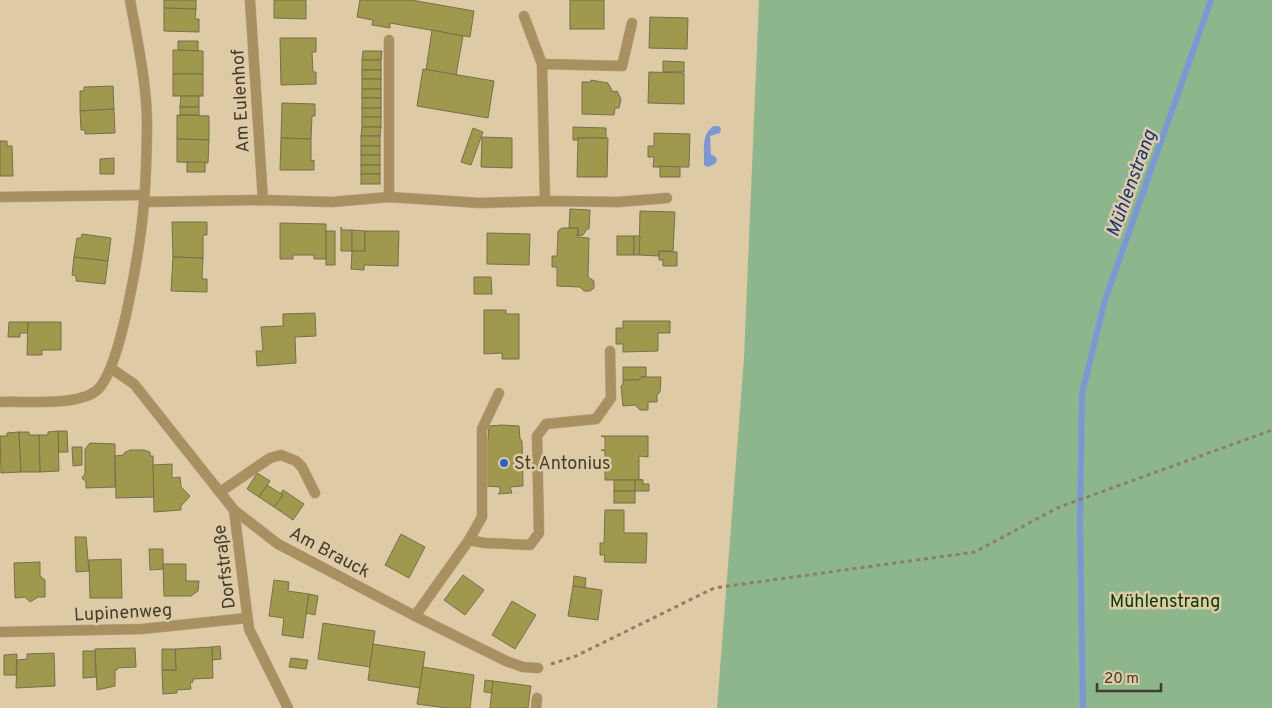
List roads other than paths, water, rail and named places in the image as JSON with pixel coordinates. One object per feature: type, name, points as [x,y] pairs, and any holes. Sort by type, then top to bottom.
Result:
[{"type":"street","points":[[0,402],[79,399],[98,390],[112,369],[121,338],[144,199],[147,118],[142,62],[130,0]]},
{"type":"street","name":"Am Eulenhof","points":[[250,0],[263,200]]},
{"type":"street","points":[[524,16],[542,64],[545,201]]},
{"type":"street","points":[[542,64],[622,66],[632,23]]},
{"type":"street","points":[[389,40],[389,197]]},
{"type":"street","points":[[0,197],[332,202],[389,197],[480,204],[545,201],[618,202],[667,198]]},
{"type":"street","points":[[469,540],[484,543],[530,545],[539,533],[537,436],[546,424],[596,419],[611,398],[610,351]]},
{"type":"street","name":"Dorfstraße","points":[[112,369],[134,384],[234,510],[249,629],[288,708]]},
{"type":"street","points":[[415,616],[469,540],[482,517],[482,429],[499,393]]},
{"type":"street","points":[[220,492],[270,458],[280,455],[296,461],[302,467],[315,493]]},
{"type":"street","name":"Am Brauck","points":[[234,510],[278,544],[415,616],[506,661],[523,667],[538,668]]},
{"type":"street","name":"Lupinenweg","points":[[0,632],[142,629],[247,618]]},
{"type":"water","points":[[714,126],[719,126],[721,129],[720,133],[710,136],[711,155],[715,156],[717,160],[715,164],[708,167],[704,165],[704,144],[707,134]]},
{"type":"waterway","name":"Mühlenstrang","points":[[1083,708],[1080,524],[1082,394],[1105,300],[1211,0]]},
{"type":"place","name":"St. Antonius","points":[[504,463]]}]
